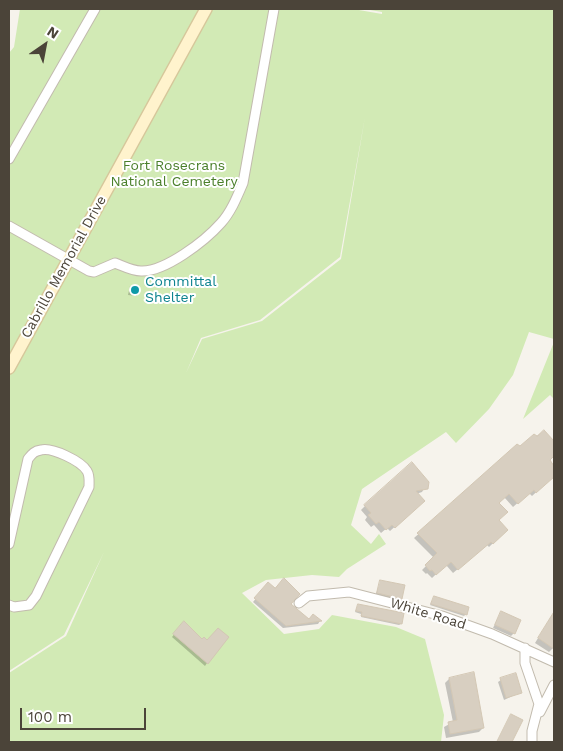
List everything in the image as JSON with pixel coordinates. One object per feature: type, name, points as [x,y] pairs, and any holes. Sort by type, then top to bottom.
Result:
[{"type":"main road","name":"Cabrillo Memorial Drive","points":[[9,368],[67,259],[206,9]]},
{"type":"street","points":[[9,159],[95,9]]},
{"type":"street","points":[[9,226],[89,271],[94,272],[115,263],[139,272],[171,264],[221,223],[232,207],[243,183],[274,9]]},
{"type":"street","points":[[9,544],[12,514],[28,459],[33,453],[42,449],[52,451],[79,463],[86,470],[89,486],[36,596],[29,605],[14,607],[9,605]]},
{"type":"street","name":"White Road","points":[[299,603],[308,596],[349,592],[442,616],[525,648],[554,662]]},
{"type":"street","points":[[525,648],[525,663],[539,704],[532,731],[532,742]]},
{"type":"street","points":[[527,742],[554,685]]},
{"type":"green space","name":"Fort Rosecrans National Cemetery","points":[[20,9],[353,9],[382,14],[382,12],[364,9],[554,9],[554,339],[529,332],[513,375],[489,409],[456,443],[446,432],[362,489],[351,525],[371,544],[379,534],[386,544],[347,569],[339,577],[312,575],[266,580],[242,593],[284,634],[319,629],[332,615],[396,627],[425,639],[444,715],[441,742],[9,742],[9,673],[66,636],[104,552],[64,635],[9,671],[9,53],[14,47]],"holes":[[[365,117],[341,259],[262,321],[202,339],[186,373],[201,338],[260,320],[340,257]]]},
{"type":"green space","points":[[554,342],[554,399],[550,395],[523,419]]},
{"type":"building","points":[[544,430],[554,441],[554,456],[550,460],[554,466],[554,477],[536,493],[534,490],[518,504],[509,494],[499,503],[508,512],[499,520],[508,530],[493,544],[491,542],[458,570],[451,562],[436,575],[432,570],[430,571],[425,565],[437,553],[417,533],[517,444],[520,446],[534,434],[537,436]]},
{"type":"building","points":[[412,462],[429,482],[428,489],[416,491],[425,501],[395,528],[392,525],[386,530],[379,522],[376,524],[368,515],[371,513],[364,505]]},
{"type":"building","points":[[284,578],[300,594],[291,604],[309,619],[313,614],[322,621],[286,626],[254,598],[268,582],[275,588]]},
{"type":"building","points":[[380,580],[405,585],[402,599],[377,593]]},
{"type":"building","points":[[434,596],[469,607],[467,615],[431,604]]},
{"type":"building","points":[[358,604],[404,613],[402,624],[361,616],[362,612],[356,611]]},
{"type":"building","points":[[501,611],[521,620],[515,634],[495,625]]},
{"type":"building","points":[[554,612],[554,649],[538,638]]},
{"type":"building","points":[[184,621],[202,639],[204,637],[207,640],[218,628],[229,637],[208,664],[173,634]]},
{"type":"building","points":[[474,672],[484,728],[450,734],[448,722],[457,720],[449,678]]},
{"type":"building","points":[[516,673],[522,693],[506,698],[500,678]]},
{"type":"building","points":[[511,714],[523,720],[512,742],[497,742]]},
{"type":"place","name":"Committal Shelter","points":[[135,290]]}]
